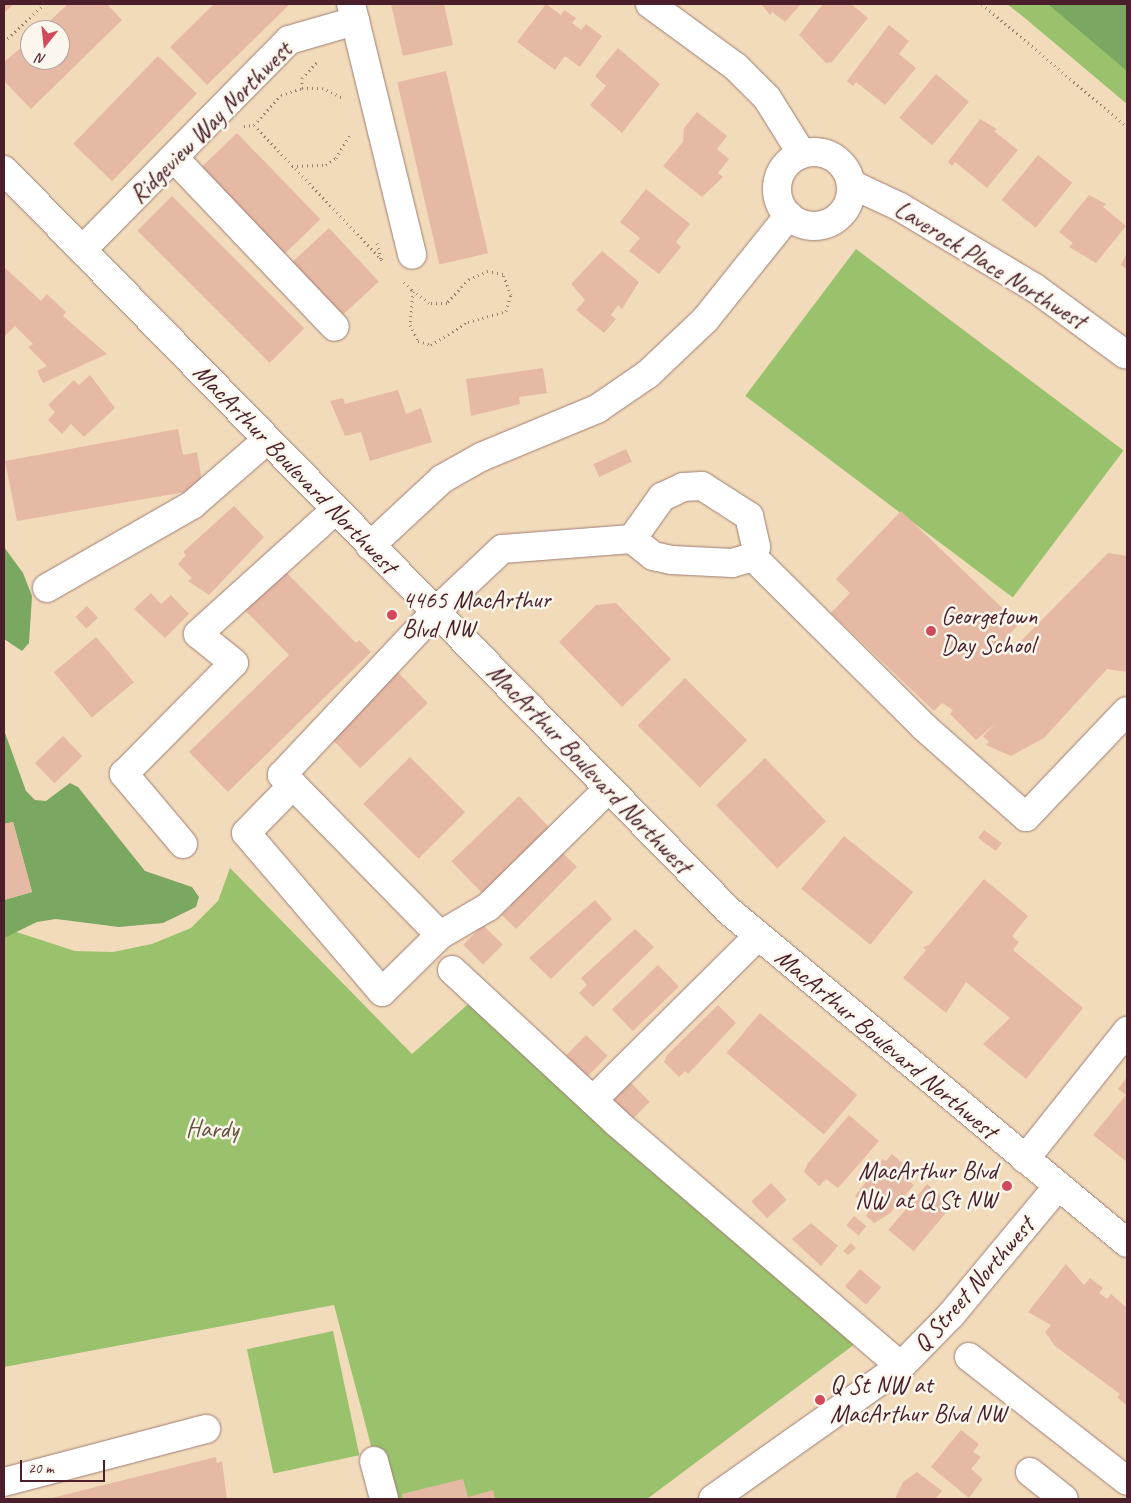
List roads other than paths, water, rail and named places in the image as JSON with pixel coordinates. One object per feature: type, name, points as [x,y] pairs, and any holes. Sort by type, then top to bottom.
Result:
[{"type":"street","points":[[650,4],[736,66],[767,98],[802,154]]},
{"type":"street","points":[[353,12],[400,266]]},
{"type":"street","name":"Ridgeview Way Northwest","points":[[82,250],[289,40],[353,12]]},
{"type":"street","points":[[802,154],[833,158],[851,184],[848,204],[835,220],[816,226],[789,215],[778,197],[780,176],[802,154]]},
{"type":"street","points":[[174,158],[335,327]]},
{"type":"street","name":"MacArthur Boulevard Northwest","points":[[4,170],[608,789],[757,937],[1127,1243]]},
{"type":"street","name":"Laverock Place Northwest","points":[[851,184],[900,207],[1035,288],[1125,354]]},
{"type":"street","points":[[370,546],[442,479],[481,457],[597,409],[648,374],[705,320],[789,215]]},
{"type":"street","points":[[47,588],[192,505],[267,440]]},
{"type":"street","points":[[632,539],[662,497],[683,487],[702,486],[749,516],[755,531],[753,557],[924,727],[1026,817],[1127,711]]},
{"type":"street","points":[[183,844],[124,774],[234,663],[198,634],[335,510]]},
{"type":"street","points":[[440,935],[282,775],[435,612],[502,549],[632,539],[653,556],[672,560],[732,563],[753,557]]},
{"type":"street","points":[[293,785],[246,832],[382,992],[440,935],[488,907],[608,789]]},
{"type":"street","points":[[593,1100],[757,937]]},
{"type":"street","points":[[452,970],[593,1100],[901,1366]]},
{"type":"street","points":[[1025,1159],[1127,1031]]},
{"type":"street","name":"Q Street Northwest","points":[[713,1499],[901,1366],[951,1315],[1058,1186]]},
{"type":"street","points":[[969,1357],[1127,1480]]},
{"type":"street","points":[[4,1482],[206,1430]]},
{"type":"street","points":[[374,1461],[384,1499]]},
{"type":"street","points":[[1030,1472],[1064,1499]]},
{"type":"place","name":"4465 MacArthur Blvd NW","points":[[392,615]]},
{"type":"place","name":"Georgetown Day School","points":[[931,631]]},
{"type":"place","name":"MacArthur Blvd NW at Q St NW","points":[[1007,1186]]},
{"type":"place","name":"Q St NW at MacArthur Blvd NW","points":[[820,1400]]},
{"type":"park label","name":"Hardy","points":[[212,1129]]}]
